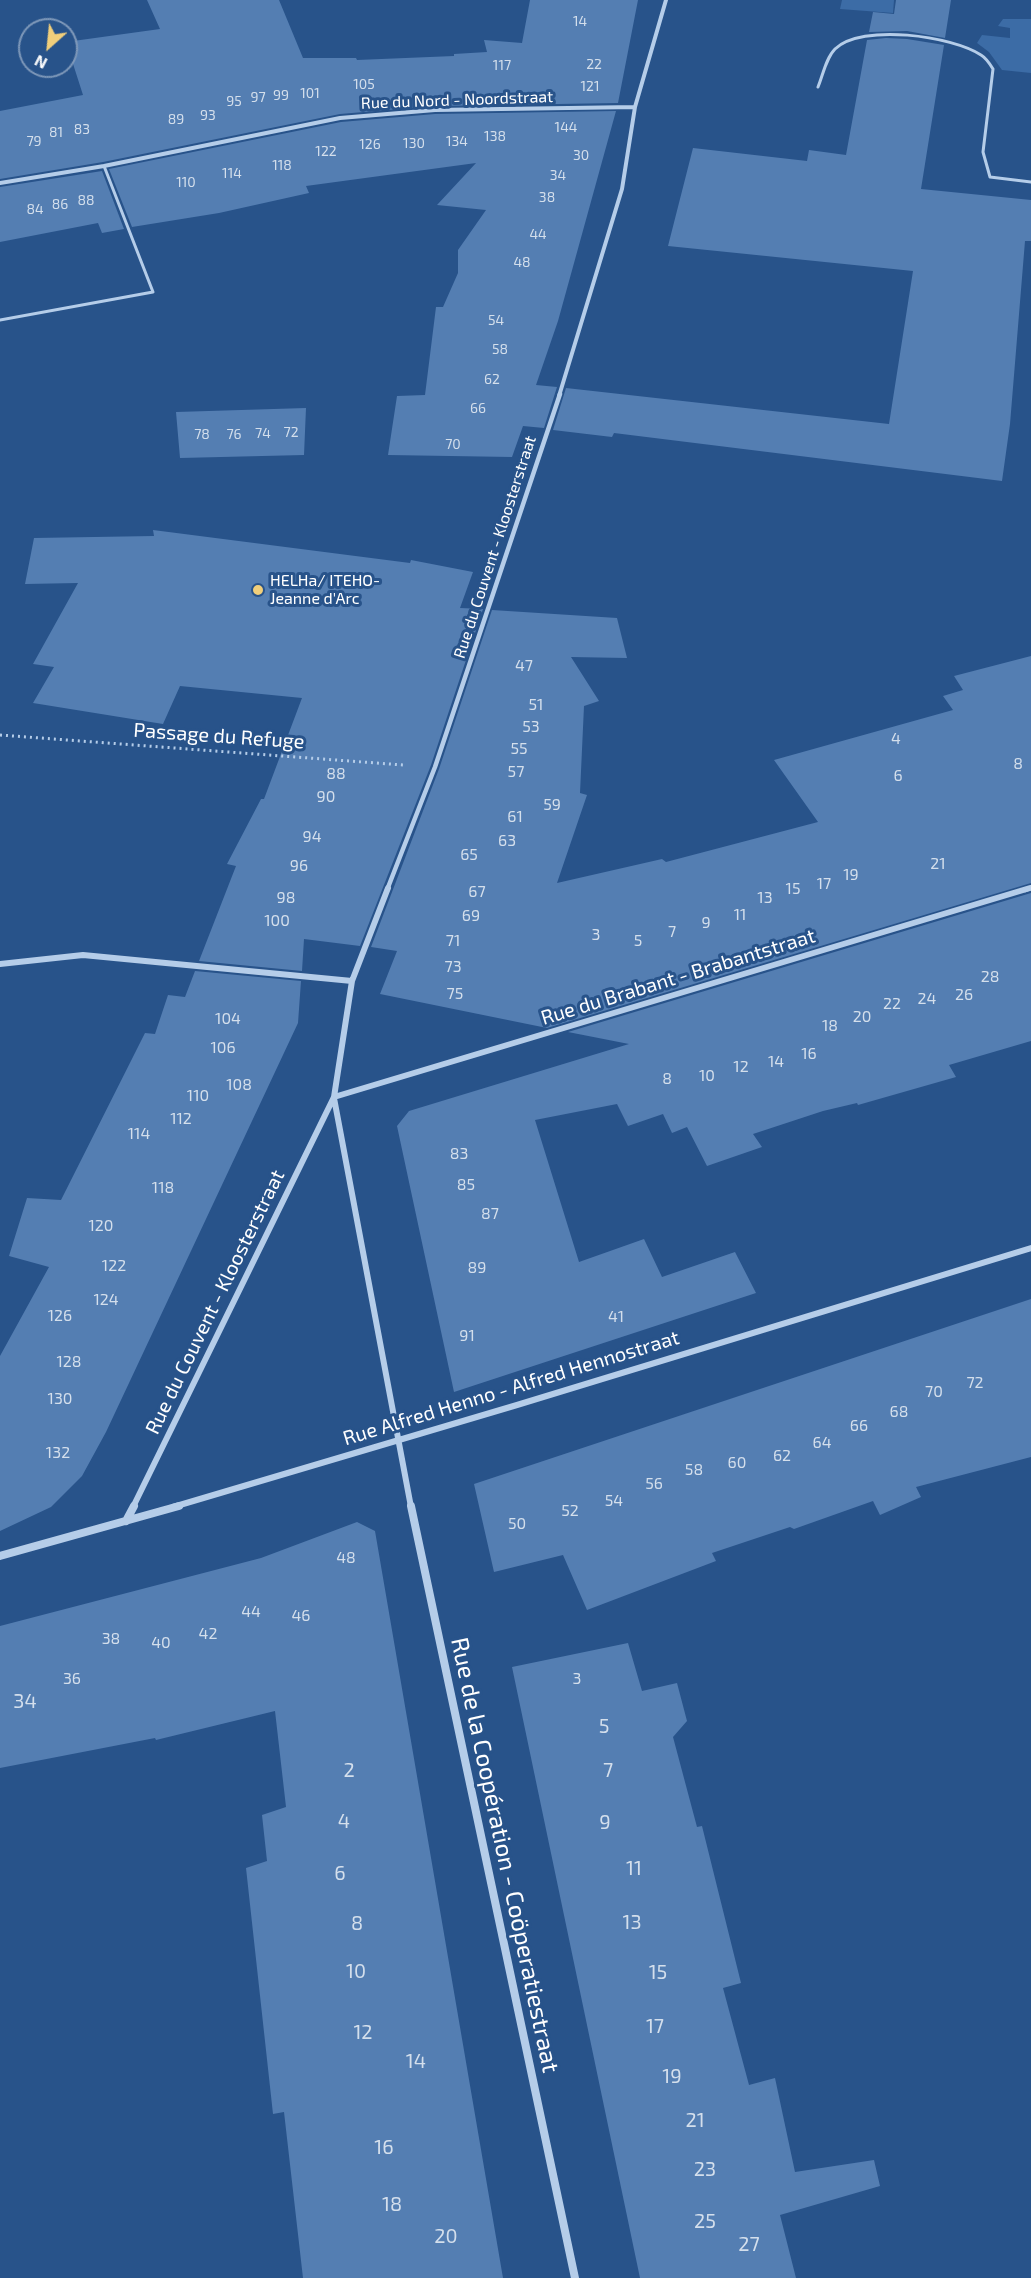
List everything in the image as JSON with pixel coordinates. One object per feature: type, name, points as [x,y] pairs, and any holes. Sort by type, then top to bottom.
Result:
[{"type":"street","name":"Rue du Couvent - Kloosterstraat","points":[[126,1521],[334,1097],[352,981],[435,767],[572,353],[622,189],[636,107],[666,0]]},
{"type":"street","name":"Rue du Nord - Noordstraat","points":[[0,183],[104,166],[340,118],[435,110],[636,107]]},
{"type":"street","name":"Rue du Brabant - Brabantstraat","points":[[334,1097],[1031,888]]},
{"type":"street","points":[[0,964],[83,955],[352,981]]},
{"type":"street","name":"Rue du Couvent - Kloosterstraat","points":[[334,1097],[397,1440]]},
{"type":"street","name":"Rue Alfred Henno - Alfred Hennostraat","points":[[0,1556],[126,1521],[1031,1248]]},
{"type":"street","name":"Rue de la Coopération - Coöperatiestraat","points":[[397,1440],[575,2278]]},
{"type":"lane","points":[[818,87],[835,48],[859,37],[901,34],[951,43],[981,55],[993,69],[983,152],[990,177],[1031,182]]},
{"type":"lane","points":[[0,320],[153,292],[104,166]]},
{"type":"path","name":"Passage du Refuge","points":[[0,735],[435,767]]},
{"type":"shaded area","points":[[842,0],[894,0],[893,13],[840,9]]},
{"type":"shaded area","points":[[1003,19],[1031,19],[1031,73],[1002,70],[989,52],[977,43],[982,35],[1010,38],[1010,28],[998,26]]},
{"type":"building","points":[[147,0],[279,0],[303,58],[356,58],[357,60],[454,56],[454,54],[487,52],[484,40],[522,43],[530,0],[638,0],[618,103],[435,106],[340,114],[103,162],[0,179],[0,111],[83,95],[78,78],[78,40],[160,29]]},
{"type":"building","points":[[896,0],[951,0],[945,38],[907,31],[869,32],[873,12],[894,14]]},
{"type":"building","points":[[886,38],[944,45],[921,189],[1031,200],[1031,241],[1025,241],[1010,424],[1002,481],[614,433],[612,437],[553,430],[566,388],[889,424],[913,271],[668,246],[693,148],[807,161],[809,150],[846,155],[867,40]]},
{"type":"building","points":[[616,111],[558,321],[536,385],[557,387],[544,428],[523,426],[512,457],[388,455],[397,396],[425,395],[436,307],[443,307],[458,273],[458,250],[486,210],[437,205],[476,163],[306,186],[309,193],[219,213],[132,227],[109,169],[341,122],[435,114]]},
{"type":"building","points":[[102,171],[124,229],[102,233],[98,223],[0,242],[0,187]]},
{"type":"building","points":[[306,408],[304,455],[180,458],[176,412]]},
{"type":"building","name":"HELHa/ ITEHO- Jeanne d'Arc","points":[[153,530],[410,563],[411,560],[473,572],[460,608],[483,609],[431,765],[360,946],[304,939],[302,971],[199,961],[236,866],[227,864],[261,799],[264,799],[302,698],[180,686],[163,724],[33,703],[54,667],[33,664],[78,583],[25,584],[34,538],[154,536]]},
{"type":"building","points":[[492,610],[617,618],[627,658],[571,657],[599,701],[584,706],[580,793],[587,795],[557,883],[662,859],[666,862],[818,822],[774,760],[953,710],[943,696],[963,690],[954,676],[1031,656],[1031,883],[547,1028],[380,994],[397,951],[371,947],[439,769]]},
{"type":"building","points":[[1031,893],[1031,1041],[949,1065],[956,1077],[858,1105],[857,1103],[823,1111],[753,1134],[762,1147],[707,1166],[687,1127],[672,1133],[663,1114],[628,1126],[617,1104],[535,1120],[579,1262],[644,1239],[662,1277],[735,1252],[756,1293],[454,1392],[397,1126],[409,1111],[629,1044],[568,1032]]},
{"type":"building","points":[[195,971],[301,981],[298,1023],[106,1432],[82,1476],[51,1507],[0,1531],[0,1356],[49,1267],[9,1256],[27,1198],[61,1200],[145,1033],[155,1034],[168,995],[185,997]]},
{"type":"building","points":[[1031,1299],[1031,1457],[916,1487],[921,1497],[880,1515],[873,1501],[794,1529],[790,1527],[712,1553],[716,1561],[587,1610],[563,1555],[494,1572],[474,1484]]},
{"type":"building","points":[[357,1522],[375,1531],[503,2278],[303,2278],[284,2112],[273,2114],[246,1868],[267,1861],[262,1815],[286,1807],[275,1711],[156,1740],[155,1738],[0,1768],[0,1626],[261,1558]]},
{"type":"building","points":[[628,1643],[642,1691],[677,1683],[687,1721],[673,1737],[697,1827],[702,1826],[741,1983],[723,1988],[749,2085],[775,2078],[795,2172],[874,2160],[880,2186],[780,2215],[796,2278],[640,2278],[512,1667]]},
{"type":"place","name":"HELHa/ ITEHO- Jeanne d'Arc","points":[[258,590]]}]
